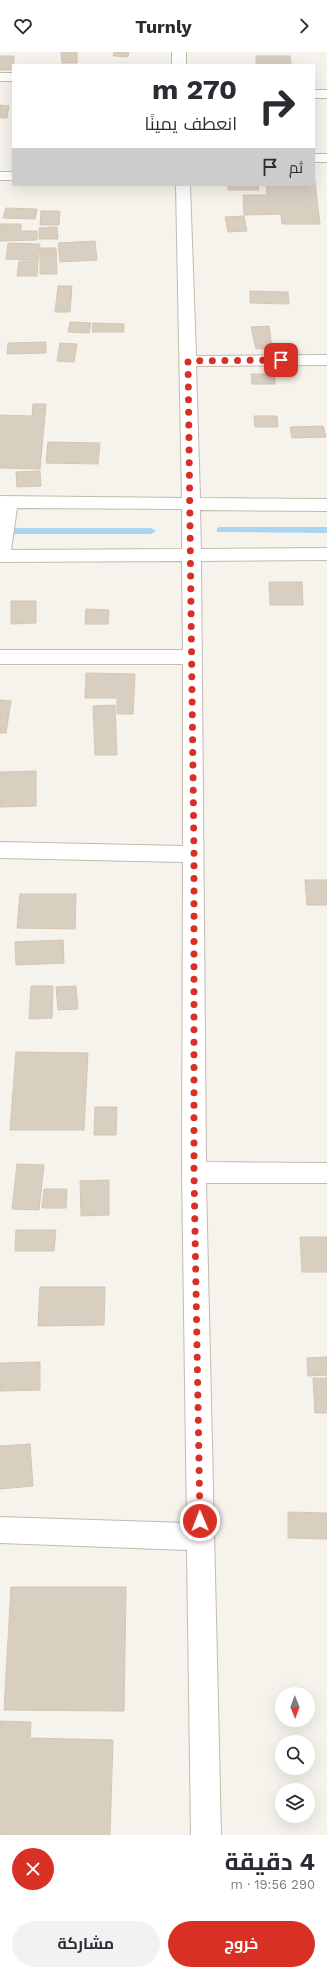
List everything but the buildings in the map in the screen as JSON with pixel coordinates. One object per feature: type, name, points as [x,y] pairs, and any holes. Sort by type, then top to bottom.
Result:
[{"type":"street","points":[[179,52],[179,64]]},
{"type":"street","points":[[0,77],[12,77]]},
{"type":"street","points":[[315,94],[327,94]]},
{"type":"street","points":[[315,158],[327,158]]},
{"type":"street","points":[[0,176],[12,176]]},
{"type":"street","points":[[183,186],[191,502],[191,657],[194,854],[194,1172],[206,1835]]},
{"type":"street","points":[[188,361],[327,360]]},
{"type":"street","points":[[327,518],[319,505],[191,502],[4,502],[1,556],[327,554]]},
{"type":"street","points":[[0,657],[191,657]]},
{"type":"street","points":[[0,850],[194,854]]},
{"type":"street","points":[[194,1172],[327,1173]]},
{"type":"street","points":[[0,1530],[200,1537]]},
{"type":"waterway","points":[[220,530],[327,530]]},
{"type":"waterway","points":[[0,531],[151,531]]},
{"type":"route","points":[[200,1521],[194,1172],[194,854],[191,657],[191,502],[188,361],[281,360]]}]
